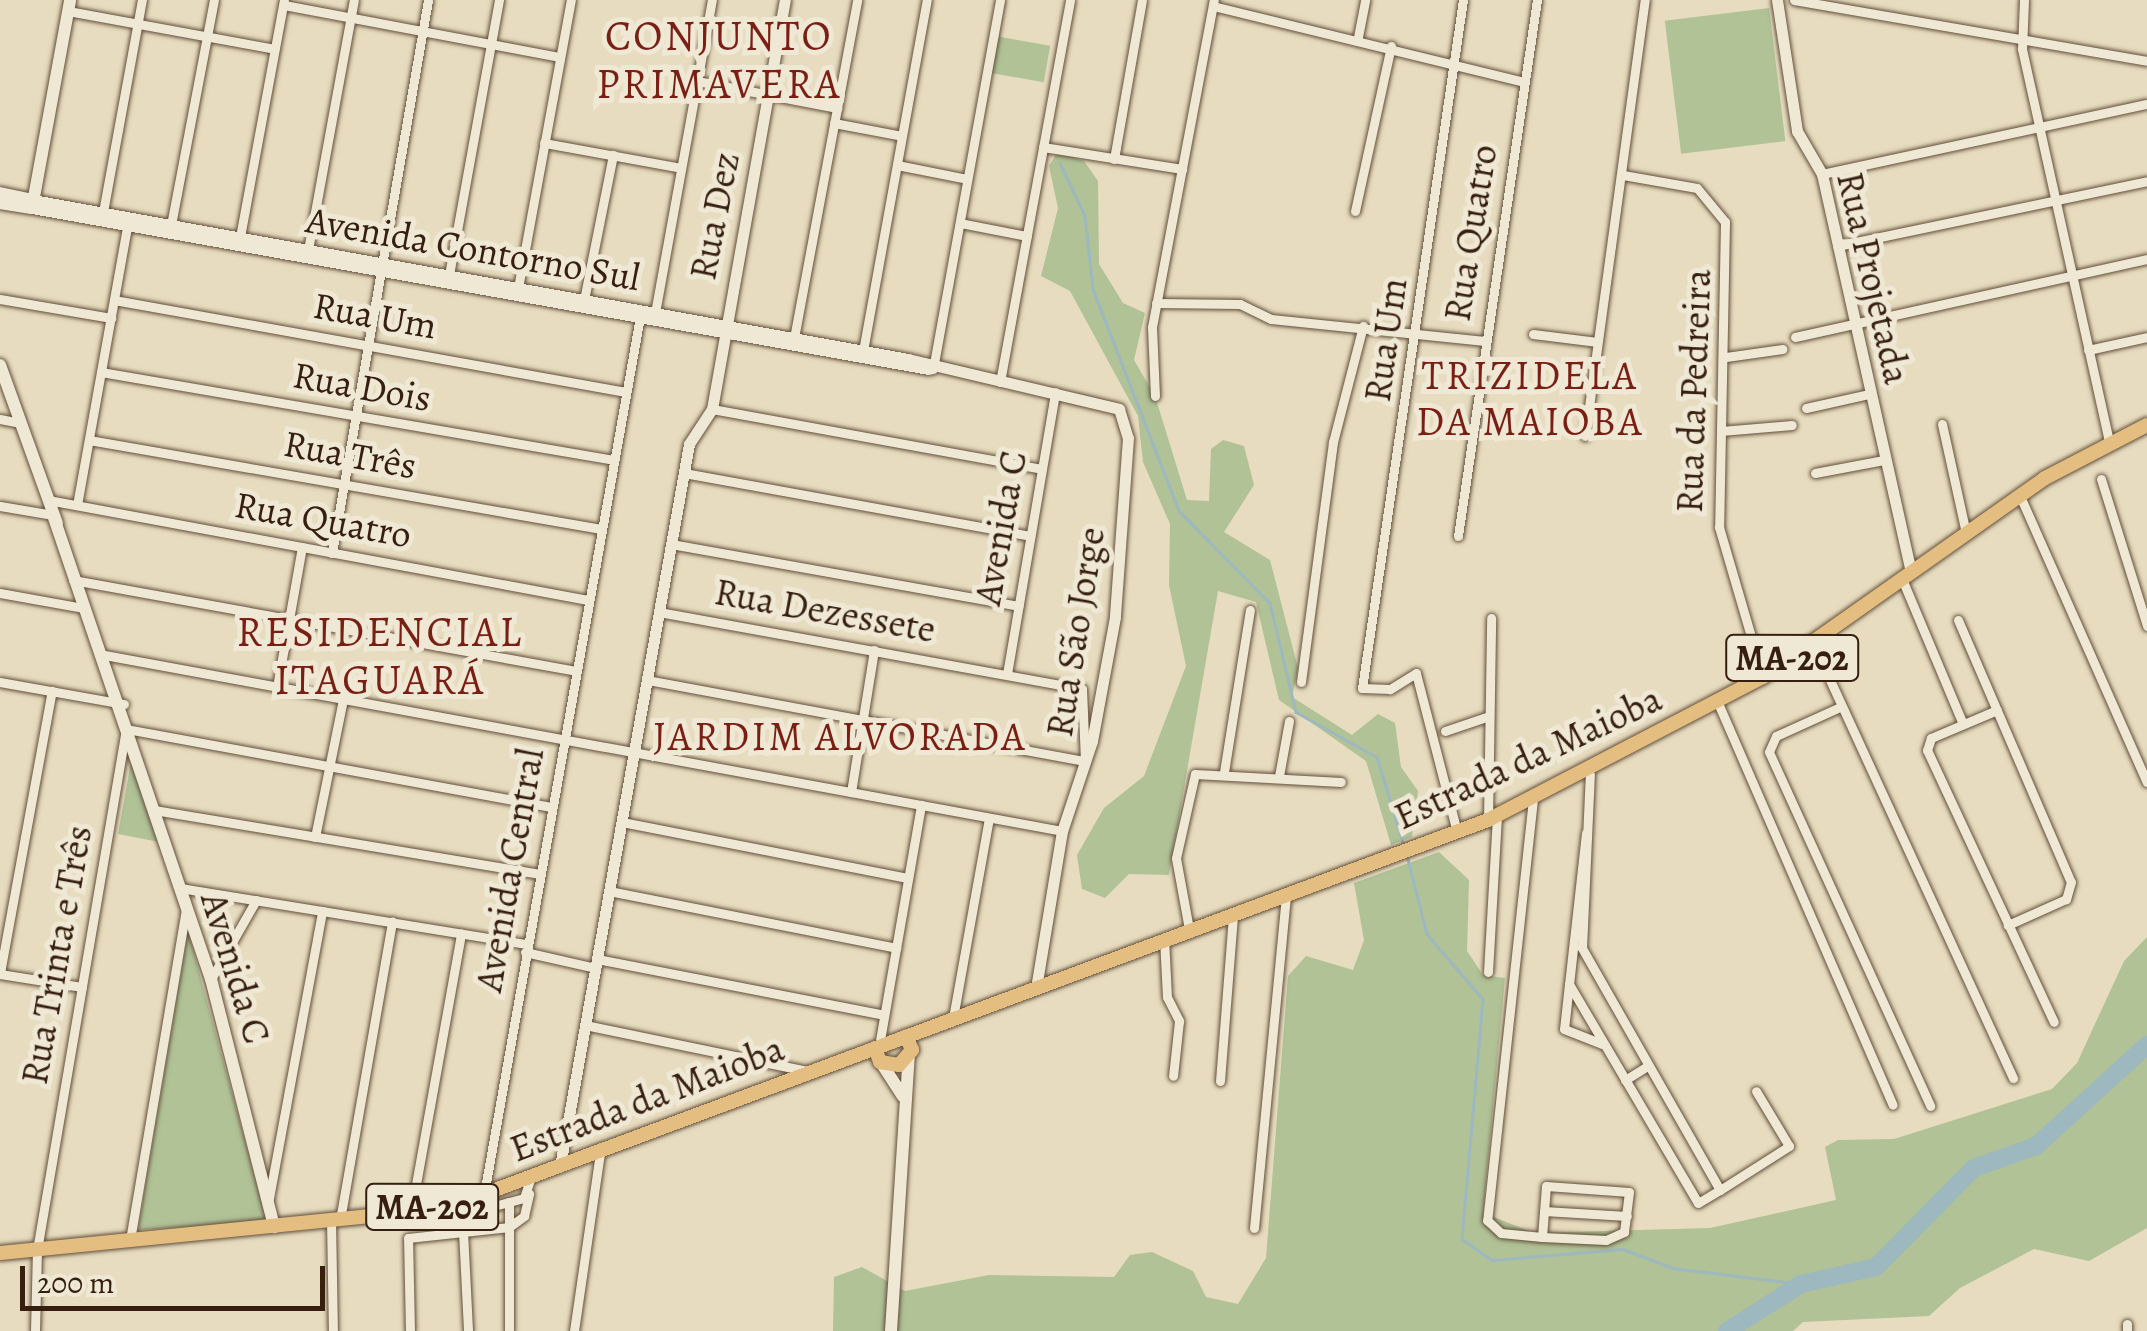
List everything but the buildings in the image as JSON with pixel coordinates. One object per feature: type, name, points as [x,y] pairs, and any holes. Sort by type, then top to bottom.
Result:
[{"type":"main road","points":[[29,203],[66,4]]},
{"type":"main road","name":"Avenida Contorno Sul","points":[[0,194],[29,203]]},
{"type":"main road","name":"Avenida Contorno Sul","points":[[0,203],[29,203]]},
{"type":"main road","name":"Avenida C","points":[[0,366],[212,979],[274,1227]]},
{"type":"main road","name":"Estrada da Maioba","points":[[909,1047],[946,1021],[1457,832],[1590,774],[1768,674],[2020,496],[2109,442],[2147,425]]},
{"type":"main road","name":"Avenida C","points":[[77,581],[82,608],[103,655]]},
{"type":"main road","points":[[890,1331],[909,1047]]},
{"type":"main road","name":"MA-202","points":[[879,1055],[909,1047]]},
{"type":"main road","name":"MA-202","points":[[879,1055],[909,1047]]},
{"type":"main road","points":[[879,1055],[906,1108]]},
{"type":"main road","name":"Estrada da Maioba","points":[[0,1253],[410,1212],[478,1196],[840,1061],[879,1055]]},
{"type":"street","points":[[102,212],[142,0]]},
{"type":"street","points":[[171,225],[214,0]]},
{"type":"street","points":[[308,250],[354,0]]},
{"type":"street","points":[[332,552],[428,0]]},
{"type":"street","points":[[449,275],[499,0]]},
{"type":"street","points":[[518,288],[570,0]]},
{"type":"street","points":[[655,313],[712,0]]},
{"type":"street","name":"Rua Dez","points":[[724,331],[786,0]]},
{"type":"street","points":[[794,338],[857,0]]},
{"type":"street","points":[[863,351],[926,0]]},
{"type":"street","points":[[933,369],[1000,0]]},
{"type":"street","points":[[1000,382],[1070,0]]},
{"type":"street","points":[[1114,158],[1142,0]]},
{"type":"street","points":[[1358,37],[1366,0]]},
{"type":"street","name":"Rua Um","points":[[1457,832],[1416,673],[1390,689],[1362,688],[1418,332],[1463,0]]},
{"type":"street","name":"Rua Quatro","points":[[1458,536],[1484,341],[1538,0]]},
{"type":"street","points":[[1585,436],[1645,0]]},
{"type":"street","name":"Rua Projetada","points":[[1777,0],[1798,131],[1822,174],[1906,575]]},
{"type":"street","points":[[1794,0],[2147,61]]},
{"type":"street","points":[[2024,0],[2021,40],[2109,442]]},
{"type":"street","points":[[240,237],[284,2],[560,57]]},
{"type":"street","points":[[1156,396],[1156,303],[1213,3],[1526,82]]},
{"type":"street","points":[[66,4],[138,24],[275,50]]},
{"type":"street","points":[[1355,211],[1391,46]]},
{"type":"street","points":[[697,82],[837,108]]},
{"type":"street","points":[[1822,174],[2147,104]]},
{"type":"street","points":[[834,124],[902,136]]},
{"type":"street","points":[[544,143],[682,168]]},
{"type":"street","points":[[1043,147],[1182,169]]},
{"type":"street","points":[[584,300],[613,155]]},
{"type":"street","points":[[897,166],[968,179]]},
{"type":"street","name":"Rua da Pedreira","points":[[1623,175],[1677,180],[1719,207],[1728,238],[1719,526],[1768,674]]},
{"type":"street","points":[[1837,246],[2147,181]]},
{"type":"street","name":"Avenida Contorno Sul","points":[[29,203],[102,212],[308,250],[639,322],[794,338],[933,369]]},
{"type":"street","name":"Avenida Contorno Sul","points":[[29,203],[127,226],[382,268],[449,275],[1055,392]]},
{"type":"street","points":[[960,223],[1027,236]]},
{"type":"street","points":[[77,506],[127,226]]},
{"type":"street","points":[[1795,336],[2147,258]]},
{"type":"street","points":[[0,299],[111,318]]},
{"type":"street","name":"Rua Um","points":[[114,300],[626,392]]},
{"type":"street","points":[[1156,303],[1240,304],[1271,319],[1484,341]]},
{"type":"street","name":"Avenida Central","points":[[478,1196],[639,322]]},
{"type":"street","points":[[1300,682],[1328,490],[1363,326]]},
{"type":"street","points":[[560,1166],[684,473],[692,437],[712,408],[724,331]]},
{"type":"street","points":[[1533,334],[1598,342]]},
{"type":"street","points":[[2088,350],[2147,337]]},
{"type":"street","points":[[1726,357],[1782,349]]},
{"type":"street","name":"Rua Dois","points":[[101,372],[614,460]]},
{"type":"street","name":"Avenida C","points":[[1007,674],[1055,392]]},
{"type":"street","name":"Rua São Jorge","points":[[1036,988],[1062,831],[1085,761],[1115,617],[1128,438],[1114,406],[1055,392]]},
{"type":"street","points":[[1806,408],[1869,394]]},
{"type":"street","points":[[712,408],[1042,469]]},
{"type":"street","points":[[0,419],[20,423]]},
{"type":"street","points":[[1942,424],[1966,533]]},
{"type":"street","points":[[1721,431],[1792,425]]},
{"type":"street","name":"Rua Três","points":[[88,440],[601,529]]},
{"type":"street","points":[[1815,473],[1884,460]]},
{"type":"street","points":[[684,473],[1030,536]]},
{"type":"street","points":[[2101,479],[2147,626]]},
{"type":"street","points":[[2020,496],[2147,782]]},
{"type":"street","name":"Rua Quatro","points":[[48,500],[588,600]]},
{"type":"street","points":[[0,506],[53,516]]},
{"type":"street","points":[[671,544],[1018,606]]},
{"type":"street","points":[[277,687],[302,547]]},
{"type":"street","points":[[1906,575],[1963,724]]},
{"type":"street","points":[[77,581],[576,671]]},
{"type":"street","points":[[0,593],[82,608]]},
{"type":"street","points":[[1224,772],[1250,610]]},
{"type":"street","name":"Rua Dezessete","points":[[659,612],[1007,674],[1086,693],[1085,761]]},
{"type":"street","points":[[1488,972],[1493,818],[1488,716],[1492,618]]},
{"type":"street","points":[[1958,620],[2071,882],[2066,899],[2008,924]]},
{"type":"street","points":[[1812,643],[2013,1078]]},
{"type":"street","points":[[850,792],[874,650]]},
{"type":"street","points":[[103,655],[1062,831]]},
{"type":"street","points":[[1768,674],[1824,668]]},
{"type":"street","points":[[647,680],[1085,761]]},
{"type":"street","points":[[0,682],[120,704]]},
{"type":"street","points":[[52,691],[0,973],[82,987]]},
{"type":"street","points":[[315,837],[343,699]]},
{"type":"street","points":[[1718,703],[1893,1105]]},
{"type":"street","points":[[1840,706],[1776,736],[1769,752],[1930,1106]]},
{"type":"street","points":[[1997,710],[1932,738],[1927,750],[2054,1022]]},
{"type":"street","points":[[1445,731],[1488,716]]},
{"type":"street","points":[[1280,776],[1289,721]]},
{"type":"street","points":[[126,730],[551,807]]},
{"type":"street","name":"Rua Trinta e Três","points":[[35,1331],[37,1250],[126,730]]},
{"type":"street","points":[[1189,929],[1176,858],[1191,780],[1224,772],[1341,782]]},
{"type":"street","points":[[1590,774],[1582,948],[1720,1190]]},
{"type":"street","points":[[1533,800],[1487,1220],[1490,1230],[1542,1236],[1617,1238],[1627,1216],[1629,1192],[1546,1186],[1542,1236]]},
{"type":"street","points":[[879,1055],[921,805]]},
{"type":"street","points":[[154,810],[539,874]]},
{"type":"street","points":[[946,1021],[989,818]]},
{"type":"street","points":[[622,822],[908,878]]},
{"type":"street","points":[[1586,833],[1569,948],[1564,1029],[1602,1044]]},
{"type":"street","points":[[180,888],[461,933],[596,964],[884,1015]]},
{"type":"street","points":[[609,891],[896,948]]},
{"type":"street","points":[[1254,1228],[1286,894]]},
{"type":"street","points":[[212,979],[256,900]]},
{"type":"street","points":[[130,1240],[186,906]]},
{"type":"street","points":[[268,1202],[322,911]]},
{"type":"street","points":[[1220,1081],[1233,913]]},
{"type":"street","points":[[333,1331],[336,1220],[392,922]]},
{"type":"street","points":[[410,1212],[461,933]]},
{"type":"street","points":[[1164,938],[1167,997],[1179,1021],[1173,1076]]},
{"type":"street","points":[[1569,948],[1582,948]]},
{"type":"street","points":[[1569,984],[1698,1203],[1789,1146],[1756,1091]]},
{"type":"street","points":[[586,1026],[810,1072]]},
{"type":"street","points":[[1626,1080],[1647,1066]]},
{"type":"street","points":[[574,1331],[600,1152]]},
{"type":"street","points":[[260,1169],[280,1153]]},
{"type":"street","points":[[410,1331],[408,1238],[509,1227],[524,1216],[531,1177]]},
{"type":"street","points":[[478,1196],[510,1202],[529,1194]]},
{"type":"street","points":[[509,1331],[510,1202]]},
{"type":"street","points":[[1544,1211],[1627,1216]]},
{"type":"street","points":[[463,1231],[468,1331]]},
{"type":"green space","points":[[1769,8],[1785,141],[1681,154],[1665,21]]},
{"type":"green space","points":[[995,36],[1050,46],[1044,82],[989,72]]},
{"type":"green space","points":[[1057,153],[1084,161],[1098,181],[1099,264],[1123,303],[1145,313],[1134,360],[1155,396],[1187,500],[1209,501],[1211,449],[1223,440],[1244,446],[1254,485],[1224,532],[1270,560],[1298,668],[1292,697],[1352,735],[1378,714],[1395,723],[1401,767],[1418,791],[1412,837],[1391,845],[1366,761],[1279,700],[1256,602],[1218,591],[1169,875],[1129,874],[1105,898],[1082,889],[1077,855],[1104,808],[1144,776],[1186,666],[1169,585],[1170,524],[1143,462],[1138,416],[1070,291],[1041,276],[1058,208],[1049,166]]},
{"type":"green space","points":[[131,762],[159,842],[118,834]]},
{"type":"green space","points":[[1439,852],[1469,880],[1467,951],[1483,975],[1505,978],[1483,1213],[1534,1233],[1710,1228],[1836,1200],[1825,1147],[1838,1140],[1894,1139],[2052,1089],[2077,1063],[2124,961],[2147,937],[2147,1228],[2089,1261],[2034,1249],[1960,1288],[1929,1316],[1803,1322],[1793,1331],[833,1331],[834,1277],[862,1267],[905,1291],[989,1275],[1114,1277],[1130,1255],[1152,1252],[1193,1271],[1206,1297],[1238,1304],[1266,1258],[1288,976],[1306,956],[1353,970],[1364,940],[1354,883]]},
{"type":"green space","points":[[188,931],[267,1222],[138,1230]]},
{"type":"waterway","points":[[1060,163],[1085,216],[1093,289],[1179,511],[1270,603],[1296,712],[1377,757],[1404,846]]},
{"type":"waterway","points":[[1408,859],[1427,934],[1483,999],[1462,1239],[1492,1260],[1623,1249],[1673,1268],[1801,1284]]},
{"type":"waterway","points":[[1727,1331],[1801,1284],[1876,1267],[1974,1168],[2036,1146],[2147,1045]]},
{"type":"district","name":"CONJUNTO PRIMAVERA","points":[[719,60]]},
{"type":"district","name":"TRIZIDELA DA MAIOBA","points":[[1530,399]]},
{"type":"district","name":"RESIDENCIAL ITAGUARÁ","points":[[380,656]]},
{"type":"district","name":"JARDIM ALVORADA","points":[[840,737]]}]
